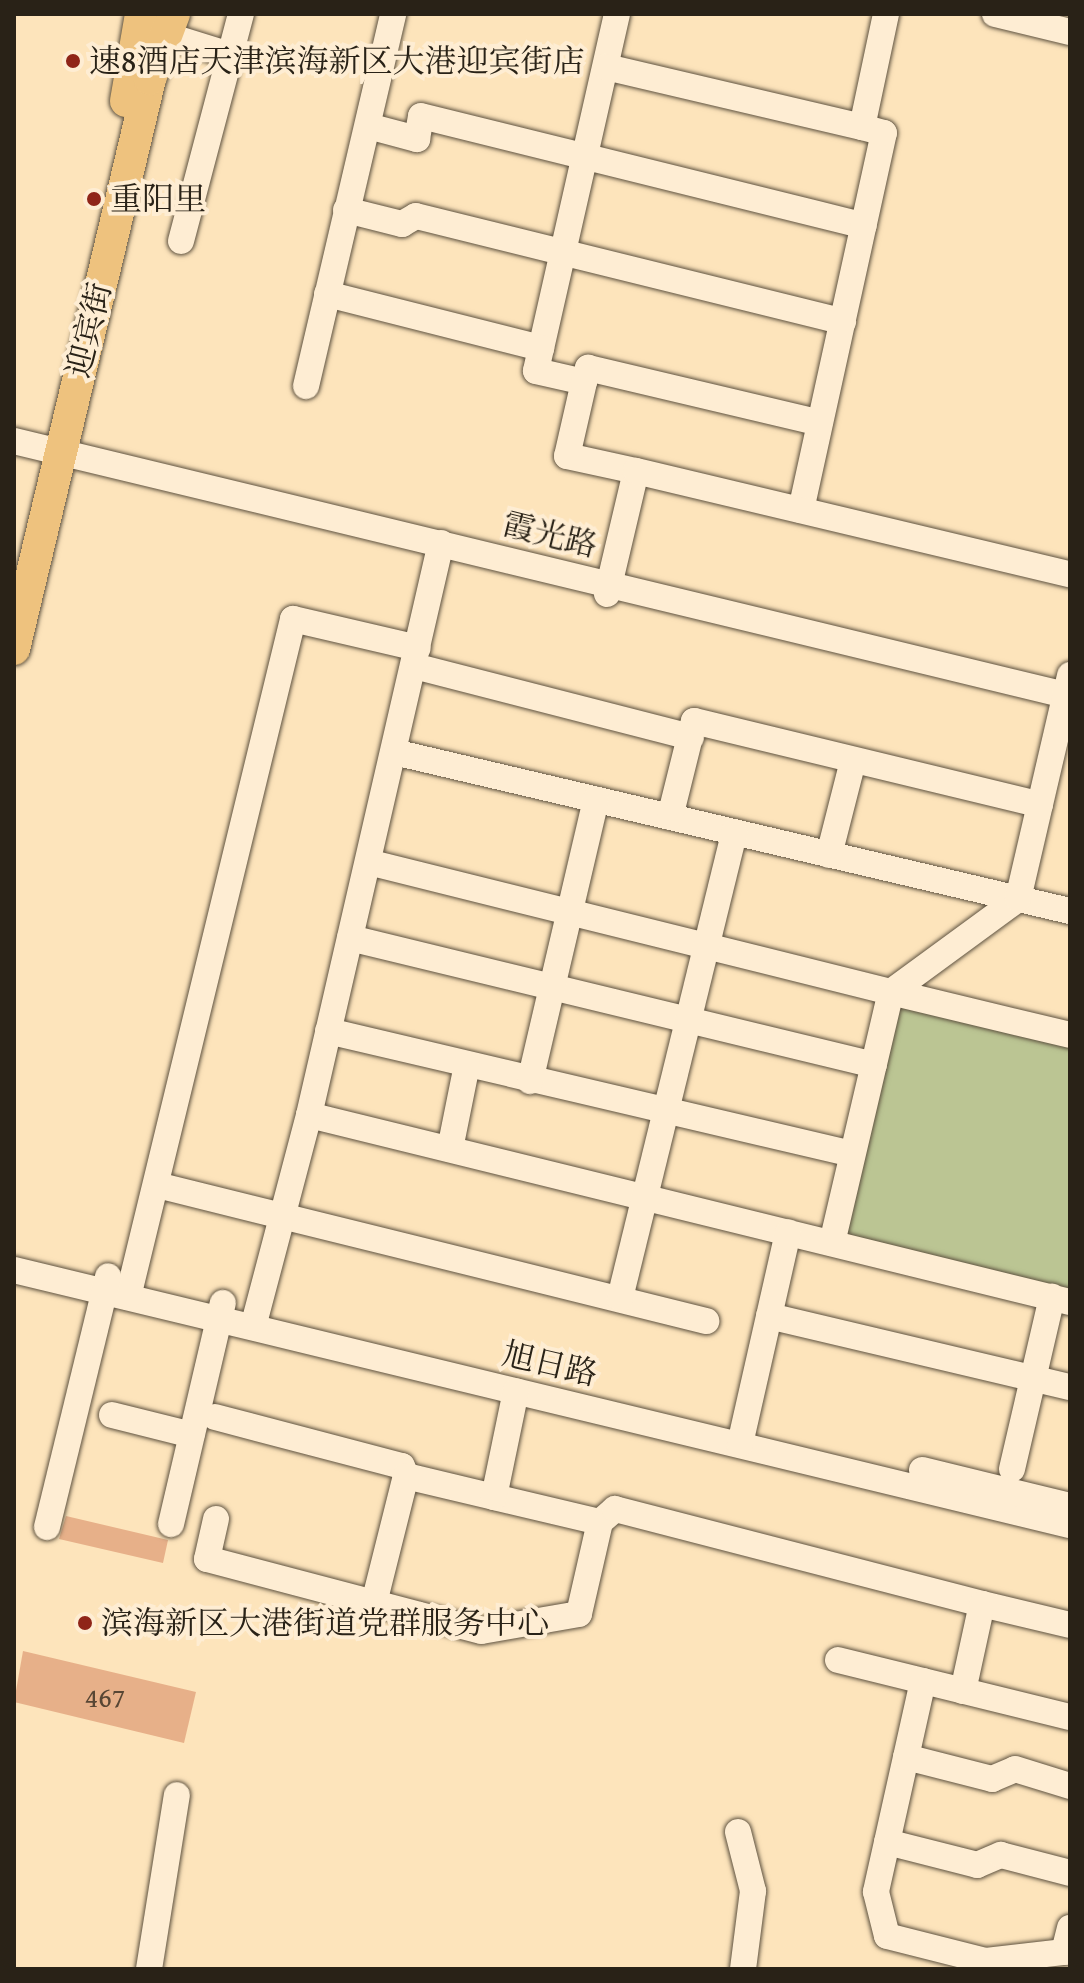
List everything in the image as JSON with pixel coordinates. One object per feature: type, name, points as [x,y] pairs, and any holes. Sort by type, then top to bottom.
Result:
[{"type":"main road","points":[[14,576],[133,72],[139,20]]},
{"type":"main road","name":"迎宾街","points":[[14,649],[44,456],[150,79],[171,25]]},
{"type":"street","points":[[181,241],[241,14]]},
{"type":"street","points":[[306,386],[393,14]]},
{"type":"street","points":[[584,382],[536,371],[617,14]]},
{"type":"street","points":[[862,127],[886,14]]},
{"type":"street","points":[[995,14],[1070,32]]},
{"type":"street","points":[[139,20],[171,25],[230,55]]},
{"type":"street","points":[[606,67],[884,133],[801,510]]},
{"type":"street","points":[[368,126],[417,139],[421,116],[864,226]]},
{"type":"street","points":[[346,210],[402,224],[416,216],[843,322]]},
{"type":"street","points":[[327,294],[541,348]]},
{"type":"street","points":[[820,423],[588,368],[567,456],[1070,574]]},
{"type":"street","name":"霞光路","points":[[14,441],[44,456],[1068,695]]},
{"type":"street","points":[[608,589],[636,471]]},
{"type":"street","points":[[255,1319],[309,1115],[440,549]]},
{"type":"street","points":[[47,1527],[118,1286],[157,1185],[293,619],[691,737]]},
{"type":"street","points":[[832,1243],[891,992],[1018,899],[1068,695]]},
{"type":"street","points":[[670,817],[694,721],[1040,805]]},
{"type":"street","points":[[394,752],[1070,911]]},
{"type":"street","points":[[829,855],[853,761]]},
{"type":"street","points":[[530,1081],[596,800]]},
{"type":"street","points":[[620,1298],[734,833]]},
{"type":"street","points":[[368,862],[1070,1035]]},
{"type":"street","points":[[350,938],[874,1065]]},
{"type":"street","points":[[328,1031],[530,1081],[852,1154]]},
{"type":"street","points":[[450,1149],[467,1065]]},
{"type":"street","points":[[309,1115],[1061,1300],[1032,1378],[1012,1469]]},
{"type":"street","points":[[157,1185],[706,1321]]},
{"type":"street","points":[[742,1436],[788,1232]]},
{"type":"street","name":"旭日路","points":[[14,1254],[118,1286],[742,1436],[1070,1525]]},
{"type":"street","name":"旭日路","points":[[14,1270],[118,1286]]},
{"type":"street","points":[[171,1524],[221,1311]]},
{"type":"street","points":[[769,1316],[1070,1387]]},
{"type":"street","name":"旭日路","points":[[255,1319],[516,1391],[1070,1506]]},
{"type":"street","points":[[494,1497],[516,1391]]},
{"type":"street","points":[[112,1415],[192,1435]]},
{"type":"street","points":[[215,1417],[402,1466],[406,1476],[374,1603]]},
{"type":"street","points":[[406,1476],[600,1522]]},
{"type":"street","points":[[216,1519],[207,1559],[481,1631],[579,1614],[600,1522],[615,1509],[1070,1625]]},
{"type":"street","points":[[963,1691],[982,1604]]},
{"type":"street","points":[[838,1660],[1070,1717]]},
{"type":"street","points":[[923,1681],[876,1892],[887,1936],[986,1961],[1064,1952],[1070,1928]]},
{"type":"street","points":[[906,1757],[992,1779],[1015,1769],[1070,1786]]},
{"type":"street","points":[[149,1969],[177,1795]]},
{"type":"street","points":[[738,1832],[753,1891],[743,1969]]},
{"type":"street","points":[[887,1842],[977,1865],[1001,1855],[1070,1873]]},
{"type":"green space","points":[[898,1001],[1070,1044],[1070,1293],[846,1235]]},
{"type":"building","points":[[66,1516],[168,1540],[163,1563],[59,1539]]},
{"type":"building","name":"滨海新区大港街道党群服务中心","points":[[23,1651],[196,1692],[184,1743],[14,1702]]},
{"type":"place","name":"速8酒店天津滨海新区大港迎宾街店","points":[[73,61]]},
{"type":"place","name":"重阳里","points":[[94,199]]},
{"type":"place","name":"滨海新区大港街道党群服务中心","points":[[85,1623]]}]
